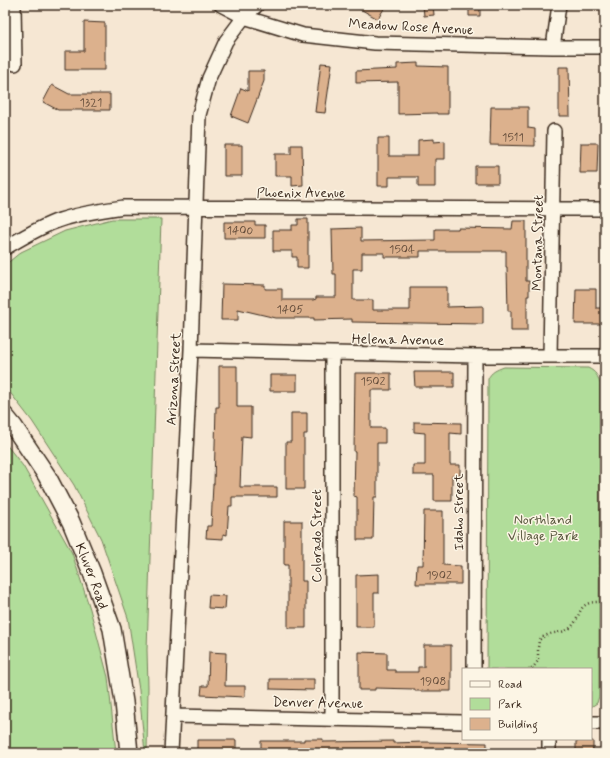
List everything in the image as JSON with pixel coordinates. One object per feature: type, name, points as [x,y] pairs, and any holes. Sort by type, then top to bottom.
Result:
[{"type":"street","points":[[14,5],[15,64]]},
{"type":"street","name":"Meadow Rose Avenue","points":[[221,5],[244,17],[303,35],[375,43],[605,47]]},
{"type":"street","name":"Arizona Street","points":[[171,753],[191,350],[199,115],[209,78],[226,41],[244,17],[257,5]]},
{"type":"street","points":[[553,47],[559,5]]},
{"type":"street","name":"Montana Street","points":[[550,356],[554,208],[554,131]]},
{"type":"street","name":"Phoenix Avenue","points":[[5,248],[25,236],[60,220],[97,210],[124,207],[605,209]]},
{"type":"street","name":"Helena Avenue","points":[[191,350],[475,356],[605,356]]},
{"type":"street","name":"Colorado Street","points":[[332,353],[332,718]]},
{"type":"street","name":"Idaho Street","points":[[474,668],[475,356]]},
{"type":"street","name":"Kluver Road","points":[[5,416],[47,476],[71,522],[92,573],[112,629],[124,702],[128,753]]},
{"type":"street","name":"Denver Avenue","points":[[173,716],[332,718],[462,722]]},
{"type":"street","points":[[592,723],[605,723]]},
{"type":"street","points":[[549,740],[549,753]]},
{"type":"path","points":[[533,668],[538,661],[539,640],[546,635],[568,630],[574,624],[582,608],[588,604],[600,602]]},
{"type":"green space","points":[[112,219],[161,219],[147,650],[147,753],[145,753],[139,690],[128,618],[101,539],[74,485],[32,421],[5,386],[5,265],[21,252],[65,231]]},
{"type":"green space","name":"Northland Village Park","points":[[504,367],[588,368],[596,374],[600,384],[599,696],[597,703],[592,706],[592,668],[487,668],[488,379],[494,372]]},
{"type":"green space","points":[[5,443],[23,466],[72,553],[90,609],[108,677],[116,753],[5,753]]},
{"type":"building","points":[[353,5],[386,5],[378,19]]},
{"type":"building","points":[[423,5],[433,5],[434,15],[424,16]]},
{"type":"building","points":[[469,5],[480,5],[480,16],[469,16]]},
{"type":"building","points":[[84,22],[105,23],[105,70],[65,70],[65,51],[84,51]]},
{"type":"building","points":[[321,63],[332,64],[325,113],[315,112]]},
{"type":"building","points":[[418,63],[418,66],[448,67],[448,114],[398,114],[398,82],[356,83],[356,71],[397,69],[397,64]]},
{"type":"building","points":[[559,67],[569,67],[570,116],[559,116]]},
{"type":"building","points":[[248,71],[264,71],[264,81],[248,123],[231,116],[241,88],[248,91]]},
{"type":"building","points":[[52,85],[69,94],[110,94],[110,110],[58,110],[43,102]]},
{"type":"building","points":[[491,107],[528,107],[528,128],[535,129],[535,146],[490,145]]},
{"type":"building","points":[[378,138],[389,138],[389,156],[418,156],[418,140],[434,139],[434,142],[445,141],[445,159],[435,159],[435,187],[418,187],[418,177],[389,177],[389,186],[378,186]]},
{"type":"building","points":[[581,143],[598,143],[597,173],[580,173]]},
{"type":"building","points":[[224,145],[242,145],[242,176],[224,176]]},
{"type":"building","points":[[291,145],[302,145],[303,185],[292,186],[292,176],[275,176],[275,154],[291,154]]},
{"type":"building","points":[[475,166],[498,166],[498,183],[475,183]]},
{"type":"building","points":[[298,219],[308,219],[308,268],[297,268],[297,257],[292,257],[292,251],[273,251],[273,230],[292,230],[292,225],[298,225]]},
{"type":"building","points":[[513,221],[526,221],[526,281],[529,281],[529,296],[527,296],[527,331],[511,331],[511,311],[508,311],[506,251],[420,251],[420,257],[384,257],[384,253],[362,253],[362,269],[353,269],[353,300],[373,300],[373,310],[410,310],[410,287],[447,287],[447,307],[483,306],[483,324],[352,322],[352,319],[314,320],[314,318],[276,318],[238,309],[238,320],[221,320],[222,284],[265,285],[265,289],[282,289],[282,300],[313,300],[316,299],[316,297],[336,297],[336,274],[333,274],[332,229],[361,228],[361,241],[435,240],[435,229],[512,229]]},
{"type":"building","points":[[224,222],[255,222],[255,225],[265,225],[265,238],[224,238]]},
{"type":"building","points":[[576,289],[596,289],[596,308],[605,308],[605,324],[575,324]]},
{"type":"building","points":[[219,366],[237,366],[237,407],[251,407],[251,437],[242,436],[240,487],[277,487],[277,497],[232,497],[232,506],[229,506],[227,535],[223,534],[223,539],[206,538],[207,526],[211,526],[214,484],[216,407],[219,407]]},
{"type":"building","points":[[414,372],[454,372],[454,387],[415,387]]},
{"type":"building","points":[[355,373],[391,373],[391,390],[371,390],[371,428],[385,428],[385,443],[377,443],[377,497],[374,497],[373,540],[357,540],[357,497],[354,496]]},
{"type":"building","points":[[270,375],[297,375],[297,391],[270,391]]},
{"type":"building","points":[[291,413],[307,413],[307,434],[304,434],[304,489],[286,489],[286,442],[291,442]]},
{"type":"building","points":[[414,422],[461,423],[461,434],[450,433],[450,465],[460,465],[460,476],[452,476],[452,501],[434,501],[434,475],[413,475],[413,465],[425,465],[425,433],[414,432]]},
{"type":"building","points":[[424,511],[443,511],[443,565],[461,566],[461,584],[416,584],[417,565],[423,565]]},
{"type":"building","points":[[284,521],[302,521],[302,581],[306,581],[306,628],[288,628],[288,565],[284,565]]},
{"type":"building","points":[[379,574],[379,593],[374,593],[374,627],[356,627],[356,575]]},
{"type":"building","points":[[209,595],[226,596],[225,609],[208,608]]},
{"type":"building","points":[[424,645],[451,645],[451,691],[415,691],[415,689],[375,688],[375,690],[359,690],[359,652],[387,653],[387,670],[395,670],[395,672],[418,672],[418,667],[424,667]]},
{"type":"building","points":[[209,652],[226,653],[225,686],[245,686],[245,697],[201,695],[202,686],[208,686]]},
{"type":"building","points":[[270,679],[314,679],[314,690],[270,689]]},
{"type":"building","points":[[304,739],[323,739],[323,742],[393,741],[393,743],[487,743],[487,753],[261,753],[261,741],[304,741]]},
{"type":"building","points":[[197,740],[236,740],[236,753],[197,753]]},
{"type":"building","points":[[576,741],[593,741],[593,753],[576,753]]}]
